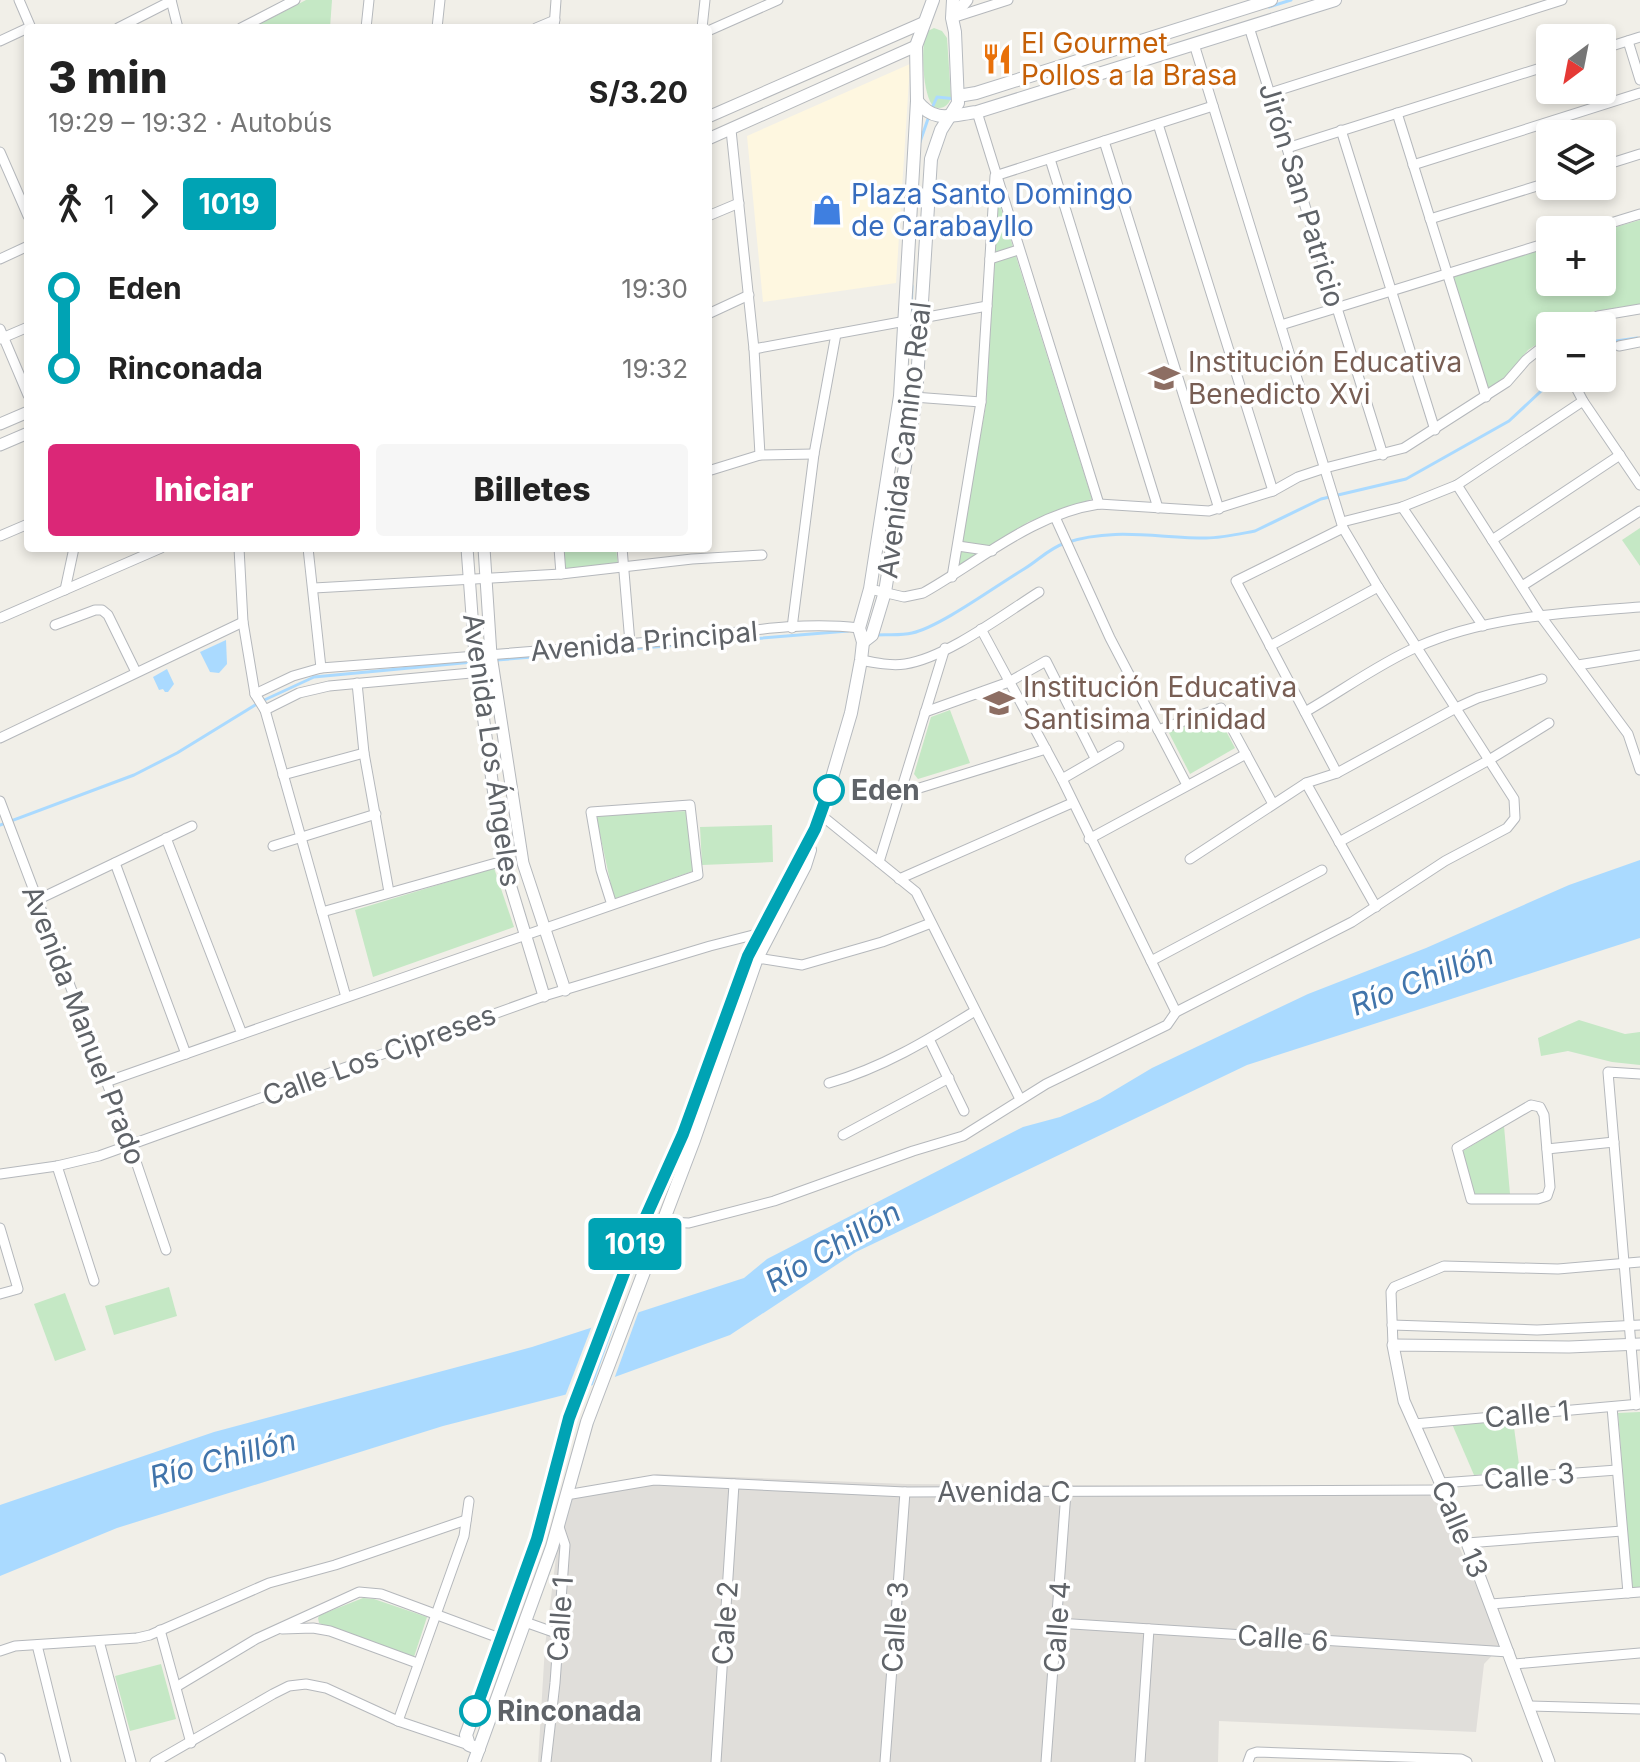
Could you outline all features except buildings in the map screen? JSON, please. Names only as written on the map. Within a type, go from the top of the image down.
[{"type":"main road","name":"Avenida Camino Real","points":[[474,1747],[466,1735],[537,1539],[569,1418],[643,1223],[683,1134],[757,934],[821,815],[857,689],[863,642],[859,628],[870,589],[900,396],[917,101],[916,46],[933,0]]},
{"type":"main road","name":"Avenida Camino Real","points":[[863,642],[872,635],[885,592],[916,397],[931,159],[941,130],[958,103],[953,0]]},
{"type":"main road","points":[[958,96],[976,93],[1271,0]]},
{"type":"main road","points":[[917,101],[933,116],[977,112],[1335,0]]},
{"type":"main road","points":[[925,22],[940,16],[952,18]]},
{"type":"main road","name":"Avenida Camino Real","points":[[474,1747],[525,1622],[558,1524],[587,1422],[662,1226],[757,958],[805,866],[815,829]]},
{"type":"main road","points":[[474,1747],[474,1762]]},
{"type":"street","points":[[19,0],[30,24]]},
{"type":"street","points":[[249,24],[295,0]]},
{"type":"street","points":[[366,24],[369,0]]},
{"type":"street","points":[[437,24],[440,0]]},
{"type":"street","points":[[554,24],[556,0]]},
{"type":"street","points":[[702,24],[705,0]]},
{"type":"street","points":[[712,29],[778,0]]},
{"type":"street","points":[[952,18],[967,0]]},
{"type":"street","points":[[952,18],[1008,0]]},
{"type":"street","points":[[1270,93],[1562,0]]},
{"type":"street","points":[[126,24],[171,1],[177,24]]},
{"type":"street","points":[[712,115],[925,22]]},
{"type":"street","name":"Jirón San Patricio","points":[[1249,27],[1383,455]]},
{"type":"street","points":[[0,41],[24,30]]},
{"type":"street","points":[[1616,45],[1640,37]]},
{"type":"street","points":[[1628,41],[1640,80]]},
{"type":"street","points":[[662,1226],[697,1221],[808,1191],[913,1151],[963,1136],[1046,1084],[1167,1025],[1176,1012],[1337,930],[1445,861],[1511,825],[1516,813],[1514,799],[1378,587],[1343,525],[1194,44]]},
{"type":"street","points":[[712,137],[916,46]]},
{"type":"street","points":[[1287,148],[1536,69]]},
{"type":"street","points":[[1413,165],[1640,93]]},
{"type":"street","points":[[995,176],[1213,106]]},
{"type":"street","points":[[977,112],[1099,504]]},
{"type":"street","points":[[1397,113],[1486,397]]},
{"type":"street","points":[[1158,124],[1273,491]]},
{"type":"street","points":[[731,130],[754,349],[760,455]]},
{"type":"street","points":[[1341,130],[1435,430]]},
{"type":"street","points":[[1104,141],[1219,509]]},
{"type":"street","points":[[0,152],[24,207]]},
{"type":"street","points":[[1616,162],[1640,154]]},
{"type":"street","points":[[1050,159],[1158,508]]},
{"type":"street","points":[[952,577],[981,402],[995,176]]},
{"type":"street","points":[[1430,219],[1536,186]]},
{"type":"street","points":[[712,214],[739,203]]},
{"type":"street","points":[[1616,221],[1640,214]]},
{"type":"street","points":[[1281,325],[1536,246]]},
{"type":"street","points":[[0,259],[24,248]]},
{"type":"street","points":[[990,259],[1018,250]]},
{"type":"street","points":[[712,312],[749,295]]},
{"type":"street","points":[[754,349],[987,306]]},
{"type":"street","points":[[1616,313],[1640,309]]},
{"type":"street","points":[[24,328],[1,335],[24,386]]},
{"type":"street","points":[[792,628],[814,454],[836,334]]},
{"type":"street","points":[[1619,346],[1640,342]]},
{"type":"street","points":[[870,589],[913,596],[952,577],[1032,525],[1084,506],[1099,504],[1209,511],[1273,491],[1298,477],[1325,468],[1404,448],[1507,382],[1536,352]]},
{"type":"street","points":[[1578,392],[1640,485]]},
{"type":"street","points":[[900,396],[981,402]]},
{"type":"street","points":[[1337,773],[1236,581],[1343,525],[1402,507],[1457,485],[1583,401]]},
{"type":"street","points":[[0,424],[24,414]]},
{"type":"street","points":[[0,445],[24,435]]},
{"type":"street","points":[[712,470],[760,455],[814,454]]},
{"type":"street","points":[[1492,540],[1620,455]]},
{"type":"street","points":[[1457,485],[1540,615],[1628,734],[1640,770]]},
{"type":"street","points":[[1402,507],[1483,626]]},
{"type":"street","points":[[1522,586],[1640,511]]},
{"type":"street","points":[[1055,517],[1110,638],[1187,785]]},
{"type":"street","points":[[0,536],[24,526]]},
{"type":"street","points":[[958,546],[992,551]]},
{"type":"street","points":[[65,590],[73,552]]},
{"type":"street","points":[[0,618],[152,552]]},
{"type":"street","points":[[239,552],[243,622],[255,694],[265,710],[346,997]]},
{"type":"street","points":[[309,552],[321,668]]},
{"type":"street","name":"Avenida Los Ángeles","points":[[467,552],[475,656],[503,861],[544,996]]},
{"type":"street","name":"Avenida Los Ángeles","points":[[484,552],[491,655],[523,863],[565,990]]},
{"type":"street","points":[[559,552],[561,574]]},
{"type":"street","points":[[622,552],[630,643]]},
{"type":"street","points":[[314,588],[561,574],[624,567],[691,553],[762,555]]},
{"type":"street","points":[[1270,646],[1378,587]]},
{"type":"street","points":[[861,660],[907,664],[981,629],[1039,592]]},
{"type":"street","points":[[1305,712],[1417,647],[1483,626],[1540,615],[1640,607]]},
{"type":"street","points":[[55,625],[102,610],[108,615],[136,672]]},
{"type":"street","points":[[0,738],[243,622]]},
{"type":"street","name":"Avenida Principal","points":[[255,694],[293,676],[321,668],[792,628],[859,628]]},
{"type":"street","points":[[981,629],[1062,779],[1176,1012]]},
{"type":"street","points":[[879,862],[945,648]]},
{"type":"street","points":[[1578,665],[1640,655]]},
{"type":"street","points":[[925,712],[1009,682],[1046,661],[1095,758]]},
{"type":"street","name":"Avenida Principal","points":[[265,710],[299,693],[329,686],[493,671]]},
{"type":"street","points":[[1190,859],[1306,783],[1337,773],[1478,698],[1542,679]]},
{"type":"street","points":[[357,683],[364,753],[389,892]]},
{"type":"street","points":[[1158,730],[1221,708],[1273,804]]},
{"type":"street","points":[[1339,842],[1489,760],[1549,723]]},
{"type":"street","points":[[1062,779],[1119,746]]},
{"type":"street","points":[[900,794],[1046,749]]},
{"type":"street","points":[[283,775],[364,753]]},
{"type":"street","points":[[1089,839],[1246,754]]},
{"type":"street","points":[[1306,783],[1376,907]]},
{"type":"street","name":"Avenida Manuel Prado","points":[[0,801],[3,817],[130,1144],[166,1250]]},
{"type":"street","points":[[899,879],[1072,803]]},
{"type":"street","points":[[106,1082],[698,875],[690,805],[591,812],[601,870],[612,905]]},
{"type":"street","points":[[273,846],[376,814]]},
{"type":"street","points":[[821,815],[916,892],[1020,1099]]},
{"type":"street","points":[[37,900],[192,826]]},
{"type":"street","points":[[166,838],[242,1034]]},
{"type":"street","points":[[322,912],[503,861]]},
{"type":"street","points":[[115,863],[186,1054]]},
{"type":"street","points":[[1151,961],[1322,870]]},
{"type":"street","points":[[757,958],[802,965],[882,942],[931,923]]},
{"type":"street","name":"Calle Los Cipreses","points":[[0,1174],[99,1156],[544,996],[757,934]]},
{"type":"street","points":[[829,1083],[862,1074],[975,1011]]},
{"type":"street","points":[[929,1039],[964,1111]]},
{"type":"street","points":[[1638,1405],[1635,1326],[1624,1264],[1608,1072],[1640,1074]]},
{"type":"street","points":[[843,1135],[949,1078]]},
{"type":"street","points":[[1531,1105],[1540,1107],[1544,1115],[1547,1149],[1550,1187],[1547,1196],[1538,1199],[1473,1200],[1469,1197],[1457,1150],[1459,1147],[1531,1105]]},
{"type":"street","points":[[1547,1149],[1614,1142]]},
{"type":"street","points":[[57,1166],[94,1281]]},
{"type":"street","points":[[0,1294],[18,1289],[1,1231]]},
{"type":"street","points":[[1624,1264],[1640,1262]]},
{"type":"street","name":"Calle 13","points":[[1549,1762],[1467,1543],[1404,1401],[1393,1345],[1391,1292],[1398,1284],[1444,1266],[1558,1269],[1624,1264]]},
{"type":"street","points":[[1392,1325],[1537,1330],[1635,1326]]},
{"type":"street","points":[[1393,1345],[1636,1345]]},
{"type":"street","name":"Calle 1","points":[[1414,1424],[1638,1405]]},
{"type":"street","points":[[1612,1407],[1628,1593]]},
{"type":"street","name":"Calle 3","points":[[1442,1487],[1617,1470]]},
{"type":"street","name":"Avenida C","points":[[566,1495],[654,1480],[905,1492],[1442,1487]]},
{"type":"street","name":"Cale 2","points":[[716,1762],[734,1484]]},
{"type":"street","name":"Calle 3","points":[[885,1762],[905,1492]]},
{"type":"street","name":"Calle 4","points":[[1046,1762],[1066,1492]]},
{"type":"street","points":[[398,1721],[464,1536],[469,1501]]},
{"type":"street","points":[[0,1651],[37,1645],[137,1638],[269,1583],[335,1565],[466,1520]]},
{"type":"street","name":"Calle 1","points":[[546,1762],[565,1545],[558,1524]]},
{"type":"street","points":[[1467,1543],[1622,1531]]},
{"type":"street","points":[[176,1687],[277,1629],[359,1592],[381,1594],[502,1639]]},
{"type":"street","points":[[1491,1604],[1640,1592]]},
{"type":"street","points":[[525,1622],[559,1634]]},
{"type":"street","name":"Calle 6","points":[[1057,1623],[1509,1652]]},
{"type":"street","points":[[277,1629],[330,1631],[417,1663]]},
{"type":"street","points":[[1140,1762],[1149,1629]]},
{"type":"street","points":[[160,1630],[191,1743]]},
{"type":"street","points":[[99,1641],[131,1762]]},
{"type":"street","points":[[37,1645],[66,1762]]},
{"type":"street","points":[[1514,1664],[1640,1653]]},
{"type":"street","points":[[155,1762],[289,1686],[306,1684],[326,1688],[398,1721],[474,1747]]},
{"type":"street","points":[[1530,1706],[1640,1709]]},
{"type":"street","points":[[1250,1758],[1466,1761]]},
{"type":"shaded area","name":"Plaza Santo Domingo de Carabayllo","points":[[910,64],[896,283],[763,302],[747,136]]},
{"type":"shaded area","points":[[657,1474],[906,1484],[1433,1487],[1502,1645],[1484,1664],[1476,1732],[1219,1721],[1218,1762],[538,1762],[545,1646],[556,1557],[572,1499]]},
{"type":"green space","points":[[306,0],[332,0],[330,24],[260,24]]},
{"type":"green space","points":[[934,28],[942,31],[947,38],[951,97],[942,108],[934,107],[930,101],[924,71],[926,32]]},
{"type":"green space","points":[[998,199],[1092,499],[1028,522],[956,570],[986,405]]},
{"type":"green space","points":[[1640,220],[1640,304],[1590,312],[1536,312],[1536,345],[1506,376],[1488,389],[1452,277],[1536,251],[1536,296],[1616,296],[1616,227]]},
{"type":"green space","points":[[1640,528],[1640,566],[1622,540]]},
{"type":"green space","points":[[563,552],[616,552],[618,566],[565,569]]},
{"type":"green space","points":[[950,710],[970,763],[918,779],[914,774],[931,717]]},
{"type":"green space","points":[[1217,714],[1235,748],[1190,774],[1168,731]]},
{"type":"green space","points":[[687,811],[693,871],[614,899],[596,816]]},
{"type":"green space","points":[[772,825],[773,862],[702,865],[700,827]]},
{"type":"green space","points":[[494,868],[514,927],[373,977],[355,910]]},
{"type":"green space","points":[[1579,1020],[1625,1034],[1640,1032],[1640,1065],[1568,1051],[1541,1056],[1538,1038]]},
{"type":"green space","points":[[1504,1126],[1510,1194],[1474,1194],[1463,1151]]},
{"type":"green space","points":[[169,1287],[177,1316],[114,1335],[105,1306]]},
{"type":"green space","points":[[65,1293],[86,1350],[55,1361],[34,1304]]},
{"type":"green space","points":[[1640,1412],[1640,1587],[1632,1588],[1618,1413]]},
{"type":"green space","points":[[1513,1420],[1520,1472],[1474,1475],[1452,1424]]},
{"type":"green space","points":[[363,1598],[427,1617],[414,1657],[319,1623],[320,1615]]},
{"type":"green space","points":[[161,1664],[176,1719],[130,1731],[115,1676]]},
{"type":"water","points":[[226,640],[227,664],[219,673],[210,672],[200,652]]},
{"type":"water","points":[[167,669],[174,684],[165,692],[159,690],[153,677]]},
{"type":"water","name":"Río Chillón","points":[[1640,860],[1640,938],[1247,1065],[856,1252],[730,1335],[568,1394],[443,1426],[117,1528],[0,1576],[0,1505],[214,1432],[532,1347],[744,1278],[767,1259],[1023,1127],[1060,1117],[1100,1099],[1152,1068],[1308,994],[1426,948],[1569,885]]},
{"type":"pier","points":[[640,1308],[613,1382],[591,1390],[618,1315]]},
{"type":"pier","points":[[612,1317],[585,1393],[564,1399],[593,1323]]},
{"type":"waterway","points":[[1269,7],[1291,0]]},
{"type":"waterway","points":[[932,108],[937,97],[956,99]]},
{"type":"waterway","points":[[920,142],[929,116]]},
{"type":"waterway","points":[[910,334],[912,286]]},
{"type":"waterway","points":[[1616,341],[1637,338]]},
{"type":"waterway","points":[[875,635],[907,634],[938,623],[1065,543],[1118,534],[1206,538],[1237,535],[1255,531],[1321,499],[1406,479],[1509,421],[1540,392]]},
{"type":"waterway","points":[[497,660],[848,631]]},
{"type":"waterway","points":[[0,825],[134,775],[177,753],[260,702],[314,677],[473,662]]},
{"type":"bus line","name":"1019","points":[[475,1711],[537,1539],[569,1418],[643,1223],[683,1134],[757,934],[815,829],[829,790]]},
{"type":"place","name":"El Gourmet Pollos a la Brasa","points":[[997,59]]},
{"type":"place","name":"Plaza Santo Domingo de Carabayllo","points":[[827,210]]},
{"type":"place","name":"Institución Educativa Benedicto Xvi","points":[[1164,378]]},
{"type":"place","name":"Institución Educativa Santisima Trinidad","points":[[999,703]]},
{"type":"place","name":"Eden","points":[[829,790]]},
{"type":"place","name":"Rinconada","points":[[475,1711]]}]
